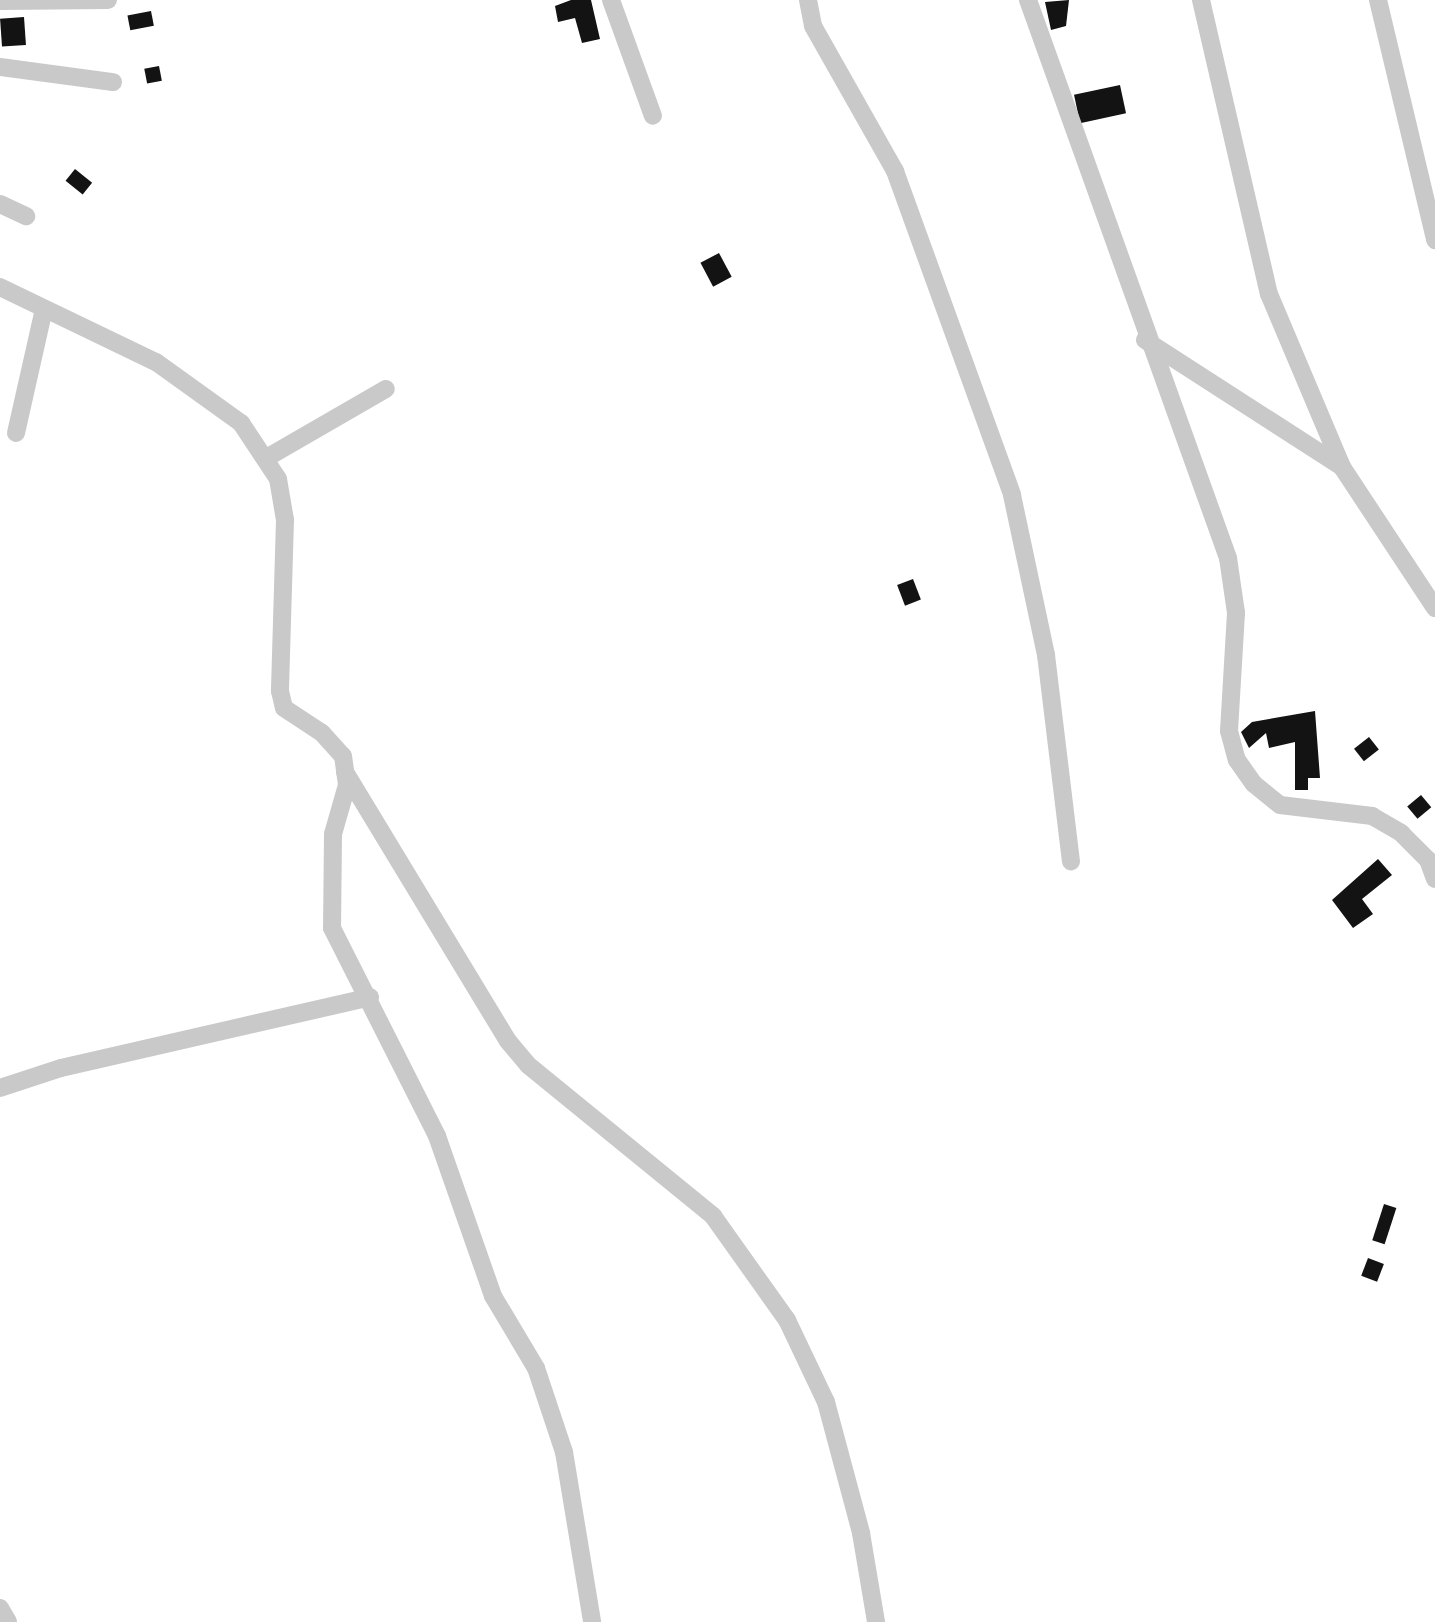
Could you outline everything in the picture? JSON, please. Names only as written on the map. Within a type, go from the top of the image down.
[{"type":"street","points":[[0,1],[108,0]]},
{"type":"street","points":[[611,0],[653,116]]},
{"type":"street","points":[[808,0],[813,26],[895,171],[1012,495],[1044,643],[1071,861]]},
{"type":"street","points":[[1028,0],[1145,340],[1228,558],[1236,613],[1229,731],[1237,760],[1254,784],[1280,805],[1372,817],[1401,833],[1428,860],[1435,879]]},
{"type":"street","points":[[1201,0],[1269,294],[1342,467],[1435,608]]},
{"type":"street","points":[[1378,0],[1435,240]]},
{"type":"street","points":[[0,67],[113,82]]},
{"type":"street","points":[[0,204],[26,216]]},
{"type":"street","points":[[0,287],[156,362],[241,423],[268,457],[285,520],[280,691],[284,708],[322,733],[343,756],[345,772],[333,834],[332,928],[370,997],[437,1136],[493,1296],[537,1368],[564,1452],[592,1622]]},
{"type":"street","points":[[16,433],[44,309]]},
{"type":"street","points":[[1145,340],[1342,467]]},
{"type":"street","points":[[268,457],[386,389]]},
{"type":"street","points":[[345,772],[508,1041],[528,1065],[713,1216],[787,1320],[826,1402],[861,1533],[876,1622]]},
{"type":"street","points":[[0,1088],[61,1068],[370,997]]},
{"type":"street","points":[[0,1608],[8,1622]]},
{"type":"building","points":[[571,0],[591,0],[600,39],[582,43],[575,18],[558,22],[555,6]]},
{"type":"building","points":[[1069,0],[1066,26],[1051,30],[1045,2]]},
{"type":"building","points":[[151,11],[154,26],[130,30],[127,16]]},
{"type":"building","points":[[24,17],[26,45],[2,47],[0,19]]},
{"type":"building","points":[[159,66],[162,81],[147,84],[144,69]]},
{"type":"building","points":[[1120,85],[1126,113],[1080,123],[1074,95]]},
{"type":"building","points":[[75,169],[92,183],[83,195],[66,181]]},
{"type":"building","points":[[719,253],[732,277],[713,287],[700,263]]},
{"type":"building","points":[[913,579],[921,600],[905,606],[897,585]]},
{"type":"building","points":[[1315,711],[1320,778],[1308,778],[1308,790],[1295,790],[1295,742],[1269,748],[1266,733],[1249,748],[1241,732],[1252,722]]},
{"type":"building","points":[[1369,737],[1379,750],[1364,761],[1354,749]]},
{"type":"building","points":[[1421,795],[1431,807],[1417,819],[1407,807]]},
{"type":"building","points":[[1378,859],[1392,875],[1362,899],[1373,914],[1353,928],[1332,900]]},
{"type":"building","points":[[1384,1204],[1396,1208],[1385,1244],[1372,1240]]},
{"type":"building","points":[[1368,1258],[1384,1264],[1377,1282],[1361,1276]]}]
